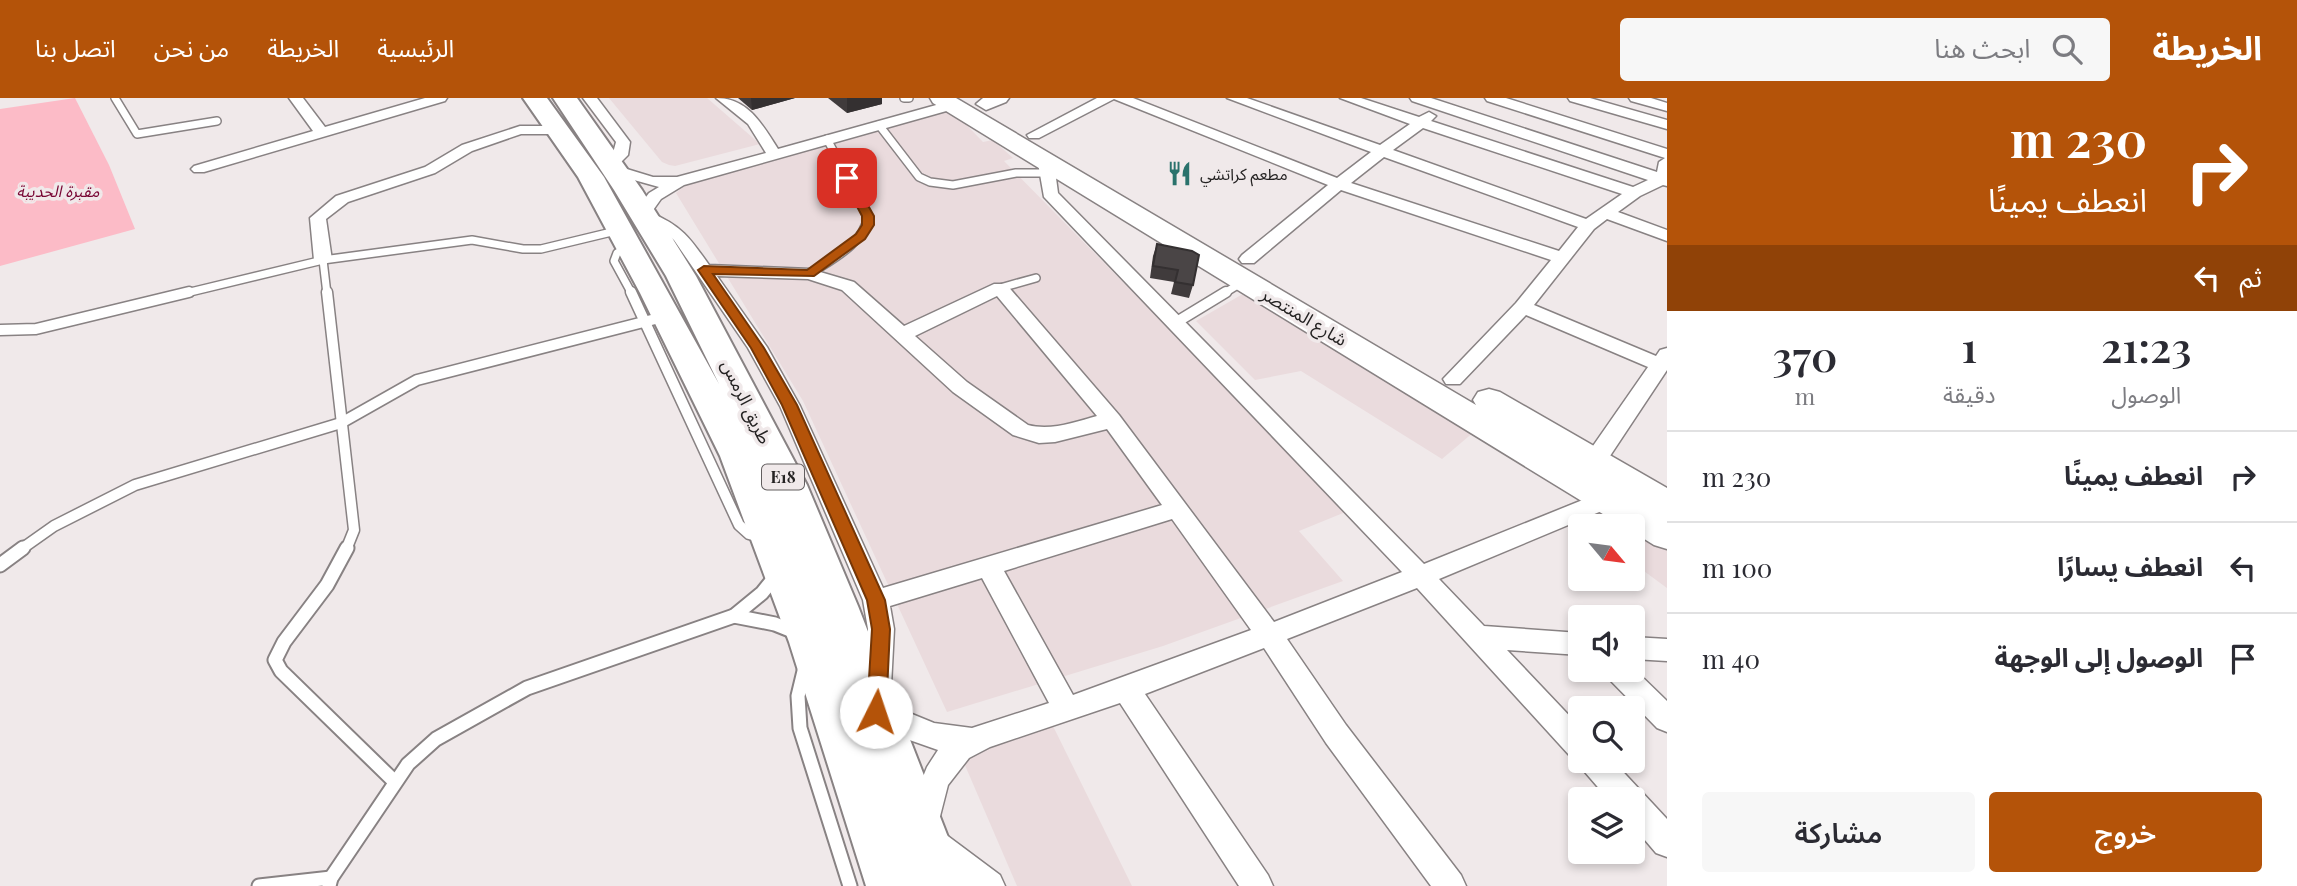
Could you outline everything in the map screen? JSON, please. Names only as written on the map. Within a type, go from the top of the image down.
[{"type":"highway","name":"طريق الرمس","points":[[545,113],[612,167],[634,226],[657,318],[738,456],[811,642],[893,886]]},
{"type":"highway","name":"طريق الرمس","points":[[545,113],[591,177],[634,226],[712,332],[788,485],[940,886]]},
{"type":"main road","name":"شارع المنتصر","points":[[971,101],[1034,135],[1667,536]]},
{"type":"main road","name":"شارع المنتصر","points":[[971,101],[1046,168],[1453,379],[1667,505]]},
{"type":"street","points":[[296,98],[322,133]]},
{"type":"street","points":[[199,169],[440,98]]},
{"type":"street","points":[[590,98],[623,142],[620,155],[612,167],[652,182],[678,183]]},
{"type":"street","points":[[723,98],[753,121],[774,154]]},
{"type":"street","points":[[1034,135],[1108,98]]},
{"type":"street","points":[[1120,98],[1339,184],[1561,257]]},
{"type":"street","points":[[1234,98],[1588,225]]},
{"type":"street","points":[[1346,98],[1633,193]]},
{"type":"street","points":[[1418,98],[1445,102],[1486,120],[1666,174]]},
{"type":"street","points":[[1575,98],[1667,125]]},
{"type":"street","points":[[1636,98],[1667,107]]},
{"type":"street","points":[[1486,120],[1503,99],[1667,154]]},
{"type":"street","points":[[971,101],[827,139],[678,183],[655,195],[634,226],[674,231],[751,338],[790,405],[876,600],[881,629],[876,712],[911,730],[951,741],[972,741]]},
{"type":"street","points":[[1246,270],[1339,184],[1445,102]]},
{"type":"street","points":[[323,260],[318,218],[332,205],[430,170],[467,148],[545,113]]},
{"type":"street","points":[[1046,168],[1051,194],[1422,577],[1568,734]]},
{"type":"street","points":[[1453,379],[1523,307],[1588,225],[1633,193],[1666,174]]},
{"type":"street","points":[[1605,213],[1667,236]]},
{"type":"street","points":[[704,270],[810,274],[848,286],[960,387],[1021,430],[1039,435],[1055,434],[1112,420]]},
{"type":"street","points":[[903,334],[1000,288],[1112,420],[1270,636],[1336,734],[1450,886]]},
{"type":"street","points":[[1523,307],[1663,359],[1594,462]]},
{"type":"street","points":[[989,886],[920,834],[932,788],[942,768],[956,751],[972,741],[1067,710],[1270,636],[1422,577],[1608,499]]},
{"type":"street","points":[[876,600],[1177,509]]},
{"type":"street","points":[[989,567],[1067,710]]},
{"type":"street","points":[[1478,637],[1568,643]]},
{"type":"street","points":[[1645,649],[1667,650]]},
{"type":"street","points":[[1629,682],[1667,719]]},
{"type":"street","points":[[1126,689],[1257,886]]},
{"type":"street","points":[[1605,773],[1617,787]]},
{"type":"street","points":[[1645,817],[1667,842]]},
{"type":"lane","points":[[115,98],[137,134],[217,121]]},
{"type":"lane","points":[[879,125],[919,177],[926,182],[947,186],[1046,168]]},
{"type":"lane","points":[[810,274],[861,237],[868,225],[868,216],[827,139]]},
{"type":"lane","points":[[0,330],[36,329],[323,260],[472,240],[539,250],[634,226]]},
{"type":"lane","points":[[323,260],[354,530],[346,554],[304,616],[281,642],[275,660],[281,671],[395,782]]},
{"type":"lane","points":[[1175,323],[1246,270]]},
{"type":"lane","points":[[1000,288],[1036,278]]},
{"type":"lane","points":[[0,565],[54,526],[135,485],[341,423],[417,380],[657,318]]},
{"type":"lane","points":[[259,886],[330,882],[408,764],[436,739],[527,688],[734,616],[762,593],[776,551]]},
{"type":"lane","points":[[734,616],[775,624],[811,642],[798,696],[800,728],[850,886]]},
{"type":"shaded area","points":[[609,98],[707,98],[760,144],[675,166],[669,165],[662,162]]},
{"type":"shaded area","points":[[949,107],[983,142],[993,140],[1013,158],[1004,161],[1348,511],[1299,531],[1343,581],[1163,646],[947,712],[803,401],[676,193],[693,179]]},
{"type":"shaded area","points":[[1248,291],[1475,431],[1442,459],[1301,371],[1255,380],[1196,321]]},
{"type":"shaded area","points":[[1600,501],[1621,514],[1575,514],[1567,507]]},
{"type":"shaded area","points":[[1645,529],[1667,542],[1667,588],[1645,572]]},
{"type":"shaded area","points":[[1052,724],[1132,886],[1017,886],[961,756]]},
{"type":"green space","name":"مقبرة الحديبة","points":[[75,98],[109,165],[135,229],[0,266],[0,109]]},
{"type":"building","points":[[1157,244],[1199,255],[1193,285],[1175,282],[1178,270],[1153,266]]},
{"type":"place","name":"مطعم كراتشي","points":[[1180,174]]},
{"type":"route","points":[[847,178],[868,216],[865,233],[810,274],[704,270],[745,328],[790,405],[876,600],[881,629],[876,712]]}]
